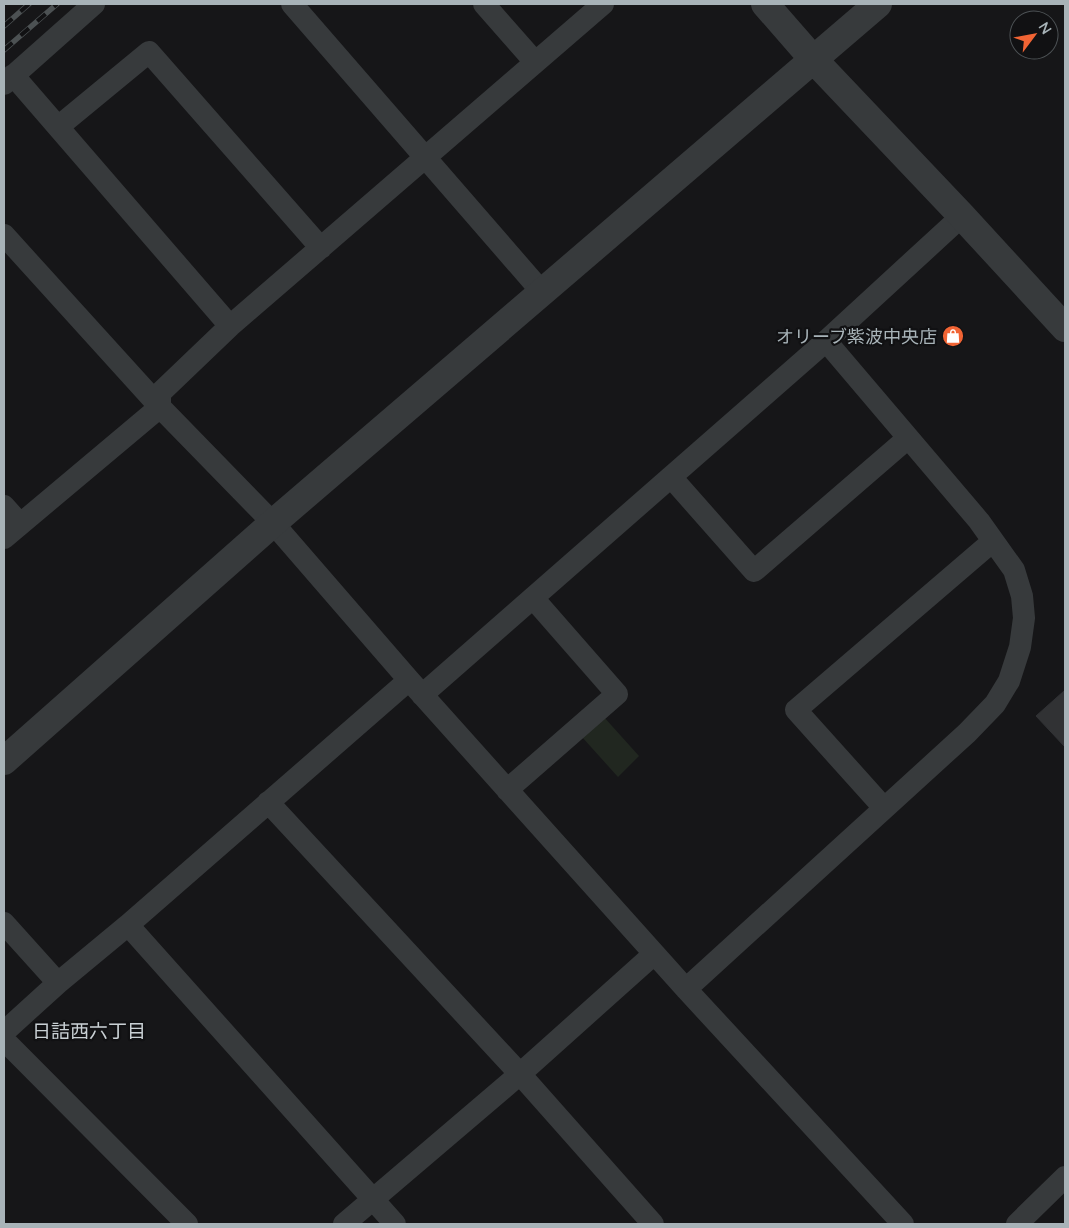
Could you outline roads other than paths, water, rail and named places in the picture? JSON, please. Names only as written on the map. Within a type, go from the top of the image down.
[{"type":"street","points":[[94,4],[9,79],[58,127],[230,326]]},
{"type":"street","points":[[484,4],[535,62]]},
{"type":"street","points":[[160,407],[160,393],[230,326],[602,4]]},
{"type":"street","points":[[765,4],[813,59],[1065,328]]},
{"type":"street","points":[[4,761],[273,524],[878,4]]},
{"type":"street","points":[[300,7],[426,158],[542,292]]},
{"type":"street","points":[[58,127],[149,52],[321,248]]},
{"type":"street","points":[[4,1032],[268,802],[533,598],[826,341],[962,216]]},
{"type":"street","points":[[4,235],[160,407],[273,524],[686,990],[897,1222]]},
{"type":"street","points":[[686,990],[967,733],[995,704],[1009,682],[1020,647],[1024,618],[1022,596],[1014,570],[979,521],[826,341]]},
{"type":"street","points":[[4,506],[12,531],[160,407]]},
{"type":"street","points":[[671,477],[754,571],[908,438]]},
{"type":"street","points":[[884,808],[796,710],[993,541]]},
{"type":"street","points":[[508,790],[617,694],[533,598]]},
{"type":"street","points":[[268,802],[520,1074],[653,1224]]},
{"type":"street","points":[[4,923],[58,983]]},
{"type":"street","points":[[128,925],[395,1224]]},
{"type":"street","points":[[344,1224],[520,1074],[654,954]]},
{"type":"street","points":[[4,1040],[187,1224]]},
{"type":"street","points":[[1017,1224],[1065,1177]]},
{"type":"railway","points":[[4,26],[29,4]]},
{"type":"railway","points":[[4,50],[57,4]]},
{"type":"place","name":"オリーブ紫波中央店","points":[[953,336]]},
{"type":"district","name":"日詰西六丁目","points":[[89,1030]]}]
